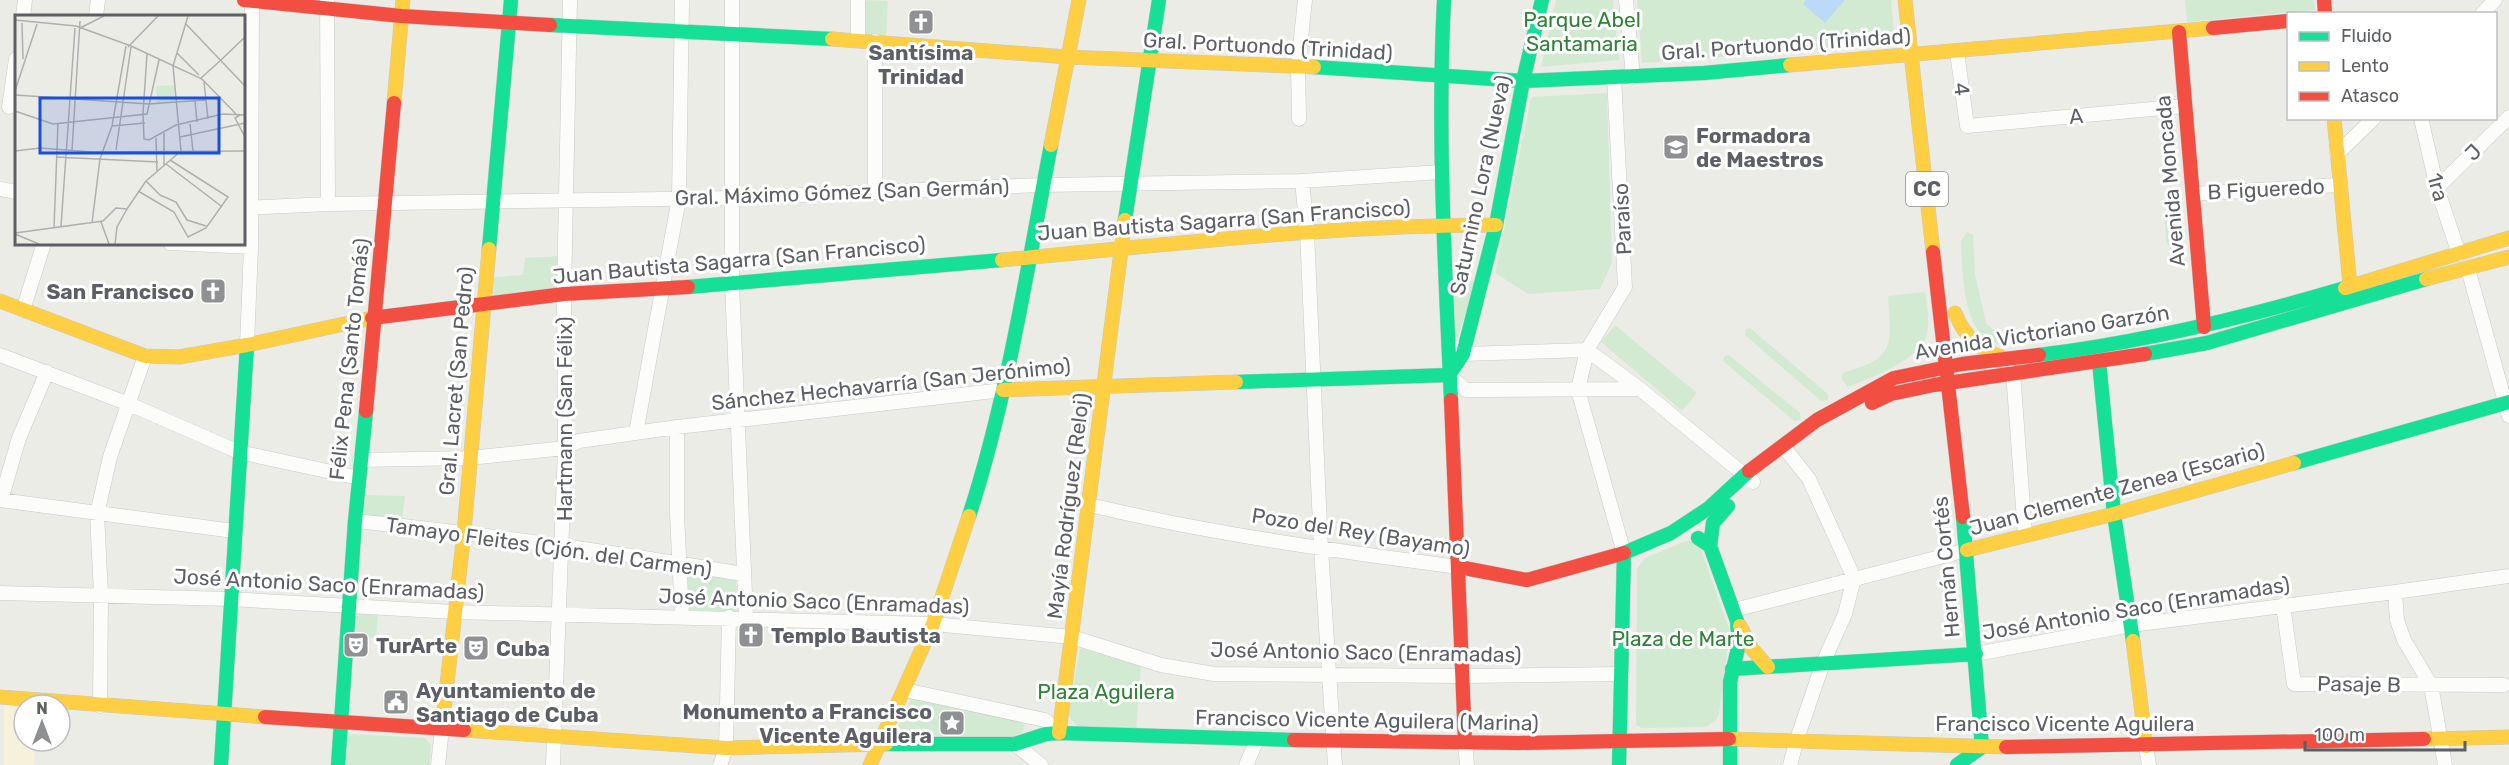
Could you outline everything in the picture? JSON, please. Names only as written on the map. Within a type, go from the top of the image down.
[{"type":"main road","name":"Félix Pena (Santo Tomás)","points":[[338,765],[358,478],[386,203],[403,0]]},
{"type":"main road","name":"Gral. Lacret (San Pedro)","points":[[442,729],[464,532],[511,0]]},
{"type":"main road","points":[[870,765],[933,624],[984,470],[1003,390],[1079,0]]},
{"type":"main road","name":"Mayía Rodríguez (Reloj)","points":[[1059,733],[1090,506],[1121,248],[1160,0]]},
{"type":"main road","points":[[1444,0],[1440,78],[1441,172],[1465,742]]},
{"type":"main road","name":"Saturnino Lora (Nueva)","points":[[1449,375],[1463,354],[1496,225],[1523,81],[1542,0]]},
{"type":"main road","name":"CC","points":[[1905,0],[1922,55],[1942,323],[1939,343],[1928,359],[1911,373]]},
{"type":"main road","name":"Gral. Portuondo (Trinidad)","points":[[248,1],[327,5],[401,16],[858,40],[1068,57],[1298,66],[1440,78],[1523,81],[1633,77],[1922,55],[2287,21]]},
{"type":"main road","name":"Avenida Moncada","points":[[2179,32],[2204,327]]},
{"type":"main road","points":[[2334,120],[2350,285]]},
{"type":"main road","name":"Juan Bautista Sagarra (San Francisco)","points":[[0,301],[145,356],[179,357],[247,345],[375,317],[564,294],[732,284],[1307,232],[1443,225],[1496,225]]},
{"type":"main road","name":"Avenida Victoriano Garzón","points":[[1786,450],[1817,420],[1843,404],[1894,378],[1947,367],[1960,354],[2004,358],[2096,348],[2204,327],[2278,308],[2509,238]]},
{"type":"main road","points":[[2486,264],[2500,254],[2509,251]]},
{"type":"main road","name":"Avenida Victoriano Garzón","points":[[1624,553],[1671,533],[1709,508],[1786,450],[1830,424],[1891,394],[2013,372],[2099,362],[2207,343],[2509,257]]},
{"type":"main road","points":[[1949,383],[1959,372],[1960,354],[1954,308],[1968,339],[1982,350],[2004,358]]},
{"type":"main road","name":"Hernán Cortés","points":[[1942,323],[1967,550],[1982,747]]},
{"type":"main road","points":[[221,765],[247,345]]},
{"type":"main road","points":[[2099,362],[2114,514],[2146,746]]},
{"type":"main road","name":"Sánchez Hechavarría (San Jerónimo)","points":[[1003,390],[1449,375]]},
{"type":"main road","name":"Juan Clemente Zenea (Escario)","points":[[1967,550],[2114,514],[2508,407]]},
{"type":"main road","name":"Avenida Victoriano Garzón","points":[[1710,546],[1708,533],[1712,522],[1749,478]]},
{"type":"main road","points":[[1671,533],[1692,533],[1710,546],[1736,615],[1752,649],[1768,667]]},
{"type":"main road","points":[[1619,765],[1624,553]]},
{"type":"main road","name":"Pozo del Rey (Bayamo)","points":[[1459,567],[1527,580],[1624,553]]},
{"type":"main road","points":[[1730,765],[1732,669],[1739,644],[1736,615]]},
{"type":"main road","name":"José Antonio Saco (Enramadas)","points":[[1732,669],[1976,654]]},
{"type":"main road","name":"Francisco Vicente Aguilera (Marina)","points":[[0,696],[100,706],[726,748],[878,744],[1014,744],[1046,734],[1059,733],[1257,740],[1620,741]]},
{"type":"main road","name":"Francisco Vicente Aguilera","points":[[1620,741],[1797,740],[1982,747],[2146,746],[2509,737]]},
{"type":"main road","points":[[1957,765],[1982,747]]},
{"type":"street","points":[[23,15],[25,0]]},
{"type":"street","points":[[96,15],[98,0]]},
{"type":"street","name":"Hartmann (San Félix)","points":[[553,765],[563,545],[565,201],[570,0]]},
{"type":"street","points":[[636,433],[678,198],[681,0]]},
{"type":"street","points":[[732,0],[732,284],[746,618]]},
{"type":"street","points":[[858,0],[858,40]]},
{"type":"street","points":[[1299,119],[1298,66],[1305,0]]},
{"type":"street","points":[[1626,0],[1633,77]]},
{"type":"street","points":[[2484,12],[2495,0]]},
{"type":"street","points":[[247,345],[251,247],[247,208],[248,1]]},
{"type":"street","points":[[327,5],[328,204]]},
{"type":"street","points":[[875,41],[875,191]]},
{"type":"street","name":"4","points":[[1957,52],[1966,126]]},
{"type":"street","points":[[9,107],[15,66]]},
{"type":"street","name":"Paraíso","points":[[1578,390],[1587,350],[1625,287],[1614,77]]},
{"type":"street","name":"A","points":[[1966,126],[2185,106]]},
{"type":"street","name":"J","points":[[2437,188],[2509,117]]},
{"type":"street","points":[[2337,154],[2372,120]]},
{"type":"street","name":"1ra","points":[[2421,120],[2437,188],[2459,254]]},
{"type":"street","name":"Gral. Máximo Gómez (San Germán)","points":[[247,208],[328,204],[731,198],[1042,185],[1302,181],[1441,172]]},
{"type":"street","points":[[1302,181],[1307,232],[1321,549],[1335,765]]},
{"type":"street","name":"B Figueredo","points":[[2193,194],[2339,185]]},
{"type":"street","points":[[0,189],[15,192]]},
{"type":"street","points":[[23,310],[44,244]]},
{"type":"street","points":[[190,244],[251,247]]},
{"type":"street","points":[[2468,269],[2508,407]]},
{"type":"street","points":[[1447,338],[1463,354],[1587,350],[1749,478]]},
{"type":"street","points":[[0,355],[129,404],[239,452],[358,478]]},
{"type":"street","points":[[100,706],[101,595],[97,514],[110,457],[145,356]]},
{"type":"street","points":[[46,372],[19,438],[0,500],[234,531]]},
{"type":"street","points":[[2013,372],[2025,534]]},
{"type":"street","points":[[1449,375],[1467,390],[1640,390]]},
{"type":"street","name":"Sánchez Hechavarría (San Jerónimo)","points":[[360,460],[470,458],[565,448],[579,441],[677,427],[1003,390]]},
{"type":"street","points":[[1578,390],[1624,553]]},
{"type":"street","points":[[677,427],[682,616]]},
{"type":"street","points":[[1786,450],[1809,479],[1854,578],[1845,614],[1823,663],[1791,765]]},
{"type":"street","name":"Pozo del Rey (Bayamo)","points":[[1090,506],[1321,549],[1459,567]]},
{"type":"street","name":"Tamayo Fleites (Cjón. del Carmen)","points":[[355,522],[464,532],[563,545],[743,574]]},
{"type":"street","name":"Juan Clemente Zenea (Escario)","points":[[1736,615],[1854,578],[1967,550]]},
{"type":"street","name":"José Antonio Saco (Enramadas)","points":[[1976,654],[2131,625],[2509,576]]},
{"type":"street","points":[[2395,592],[2397,620],[2404,640],[2431,685],[2445,765]]},
{"type":"street","name":"José Antonio Saco (Enramadas)","points":[[0,593],[230,599],[454,612],[729,617],[933,624],[1072,637],[1161,665],[1214,674],[1463,676],[1622,674]]},
{"type":"street","name":"Pasaje B","points":[[2283,605],[2294,684],[2504,685]]},
{"type":"street","points":[[720,765],[726,748],[729,617]]},
{"type":"street","points":[[905,690],[1045,720],[1059,733]]},
{"type":"street","name":"Gral. Lacret (San Pedro)","points":[[438,765],[442,729]]},
{"type":"street","points":[[1246,765],[1257,740]]},
{"type":"street","points":[[1465,742],[1467,765]]},
{"type":"street","points":[[1014,744],[1041,765]]},
{"type":"street","points":[[2146,746],[2149,765]]},
{"type":"green space","points":[[862,0],[888,1],[886,37],[861,36]]},
{"type":"green space","name":"Parque Abel Santamaria","points":[[1556,0],[1613,0],[1619,60],[1541,67]]},
{"type":"green space","points":[[1637,0],[1891,0],[1895,44],[1642,63]]},
{"type":"green space","points":[[2185,0],[2314,0],[2315,10],[2187,22]]},
{"type":"green space","points":[[1607,93],[1612,263],[1600,289],[1528,294],[1495,273],[1531,97]]},
{"type":"green space","points":[[2165,212],[2182,236],[2181,254],[2173,255],[2166,241]]},
{"type":"green space","points":[[1967,232],[1973,235],[1975,274],[1986,323],[2009,345],[1993,342],[1982,334],[1973,322],[1964,289],[1961,241]]},
{"type":"green space","points":[[560,256],[559,291],[493,296],[494,277],[523,275],[525,258]]},
{"type":"green space","points":[[1448,280],[1476,281],[1458,337],[1453,337]]},
{"type":"green space","points":[[1925,292],[1928,324],[1923,343],[1915,352],[1894,367],[1848,387],[1841,378],[1844,372],[1874,361],[1887,347],[1890,326],[1888,296]]},
{"type":"green space","points":[[1615,325],[1697,393],[1682,411],[1601,342]]},
{"type":"green space","points":[[1750,328],[1828,394],[1828,400],[1821,401],[1745,335],[1746,329]]},
{"type":"green space","points":[[1729,355],[1800,413],[1801,420],[1794,421],[1723,361],[1724,356]]},
{"type":"green space","points":[[365,495],[405,496],[402,521],[363,518]]},
{"type":"green space","name":"Plaza de Marte","points":[[1690,541],[1701,549],[1730,632],[1719,714],[1716,720],[1706,727],[1642,728],[1636,725],[1637,569],[1645,558]]},
{"type":"green space","points":[[687,571],[736,578],[738,609],[736,612],[689,611],[685,574]]},
{"type":"green space","points":[[357,614],[378,615],[376,638],[356,637]]},
{"type":"green space","name":"Plaza Aguilera","points":[[1080,648],[1141,665],[1136,731],[1079,728],[1068,716]]},
{"type":"green space","points":[[912,696],[1019,719],[1025,725],[1022,733],[1012,738],[892,739]]},
{"type":"green space","points":[[352,734],[425,738],[431,745],[430,765],[344,765],[345,741]]},
{"type":"sand","points":[[4,704],[12,704],[12,753],[34,753],[34,765],[4,765]]},
{"type":"water","points":[[1806,0],[1845,0],[1825,23],[1803,4]]},
{"type":"traffic: fast","points":[[489,249],[511,0]]},
{"type":"traffic: fast","points":[[1125,220],[1159,0]]},
{"type":"traffic: fast","points":[[1444,0],[1441,100],[1444,250],[1451,400]]},
{"type":"traffic: fast","points":[[1236,382],[1449,375],[1463,354],[1496,225],[1523,81],[1542,0]]},
{"type":"traffic: fast","points":[[550,25],[832,39]]},
{"type":"traffic: fast","points":[[1314,67],[1523,81],[1704,73],[1790,65]]},
{"type":"traffic: fast","points":[[969,516],[1006,379],[1051,145]]},
{"type":"traffic: fast","points":[[688,287],[1002,260]]},
{"type":"traffic: fast","points":[[2145,354],[2207,343],[2426,279]]},
{"type":"traffic: fast","points":[[2039,355],[2194,328],[2345,288]]},
{"type":"traffic: fast","points":[[221,765],[247,345]]},
{"type":"traffic: fast","points":[[2099,362],[2114,514],[2133,641]]},
{"type":"traffic: fast","points":[[2294,463],[2509,402]]},
{"type":"traffic: fast","points":[[338,765],[355,521],[366,411]]},
{"type":"traffic: fast","points":[[1619,765],[1624,553],[1671,533],[1709,508],[1749,471]]},
{"type":"traffic: fast","points":[[1710,546],[1713,523],[1728,506]]},
{"type":"traffic: fast","points":[[1957,765],[1982,747],[1963,517]]},
{"type":"traffic: fast","points":[[1698,538],[1710,546],[1737,621],[1739,644],[1730,682],[1730,765]]},
{"type":"traffic: fast","points":[[1732,669],[1976,654]]},
{"type":"traffic: fast","points":[[886,744],[1015,744],[1046,734],[1059,733],[1294,740]]},
{"type":"traffic: slow","points":[[394,103],[403,0]]},
{"type":"traffic: slow","points":[[1051,145],[1079,0]]},
{"type":"traffic: slow","points":[[1905,0],[1933,252]]},
{"type":"traffic: slow","points":[[1790,65],[2213,28]]},
{"type":"traffic: slow","points":[[832,39],[1068,57],[1314,67]]},
{"type":"traffic: slow","points":[[2334,120],[2350,285]]},
{"type":"traffic: slow","points":[[1059,733],[1125,220]]},
{"type":"traffic: slow","points":[[1002,260],[1310,232],[1496,225]]},
{"type":"traffic: slow","points":[[2345,288],[2509,238]]},
{"type":"traffic: slow","points":[[442,729],[464,532],[489,249]]},
{"type":"traffic: slow","points":[[2426,279],[2509,257]]},
{"type":"traffic: slow","points":[[0,301],[145,356],[179,357],[372,318]]},
{"type":"traffic: slow","points":[[1955,313],[1963,329],[1974,342],[1987,351],[2004,358]]},
{"type":"traffic: slow","points":[[1003,390],[1236,382]]},
{"type":"traffic: slow","points":[[1967,550],[2114,514],[2294,463]]},
{"type":"traffic: slow","points":[[870,765],[933,624],[969,516]]},
{"type":"traffic: slow","points":[[1740,626],[1752,649],[1768,667]]},
{"type":"traffic: slow","points":[[2133,641],[2146,746]]},
{"type":"traffic: slow","points":[[0,697],[265,717]]},
{"type":"traffic: slow","points":[[464,730],[726,748],[886,744]]},
{"type":"traffic: slow","points":[[2424,739],[2509,737]]},
{"type":"traffic: slow","points":[[1729,739],[2006,747]]},
{"type":"traffic: jam","points":[[244,0],[401,16],[550,25]]},
{"type":"traffic: jam","points":[[2324,0],[2325,12]]},
{"type":"traffic: jam","points":[[2213,28],[2287,21]]},
{"type":"traffic: jam","points":[[2179,32],[2204,327]]},
{"type":"traffic: jam","points":[[366,411],[394,103]]},
{"type":"traffic: jam","points":[[1933,252],[1963,517]]},
{"type":"traffic: jam","points":[[372,318],[564,294],[688,287]]},
{"type":"traffic: jam","points":[[1872,403],[1891,394],[1934,385],[2145,354]]},
{"type":"traffic: jam","points":[[1749,471],[1817,420],[1894,378],[1962,364],[2039,355]]},
{"type":"traffic: jam","points":[[1451,400],[1465,742]]},
{"type":"traffic: jam","points":[[1459,567],[1527,580],[1624,553]]},
{"type":"traffic: jam","points":[[265,717],[464,730]]},
{"type":"traffic: jam","points":[[1620,741],[1729,739]]},
{"type":"traffic: jam","points":[[2006,747],[2424,739]]},
{"type":"traffic: jam","points":[[1294,740],[1519,743],[1620,741]]},
{"type":"place","name":"Santísima Trinidad","points":[[921,22]]},
{"type":"place","name":"Formadora de Maestros","points":[[1676,147]]},
{"type":"place","name":"San Francisco","points":[[213,291]]},
{"type":"place","name":"Templo Bautista","points":[[751,635]]},
{"type":"place","name":"TurArte","points":[[356,645]]},
{"type":"place","name":"Cuba","points":[[476,648]]},
{"type":"place","name":"Ayuntamiento de Santiago de Cuba","points":[[396,702]]},
{"type":"place","name":"Monumento a Francisco Vicente Aguilera","points":[[952,723]]}]
